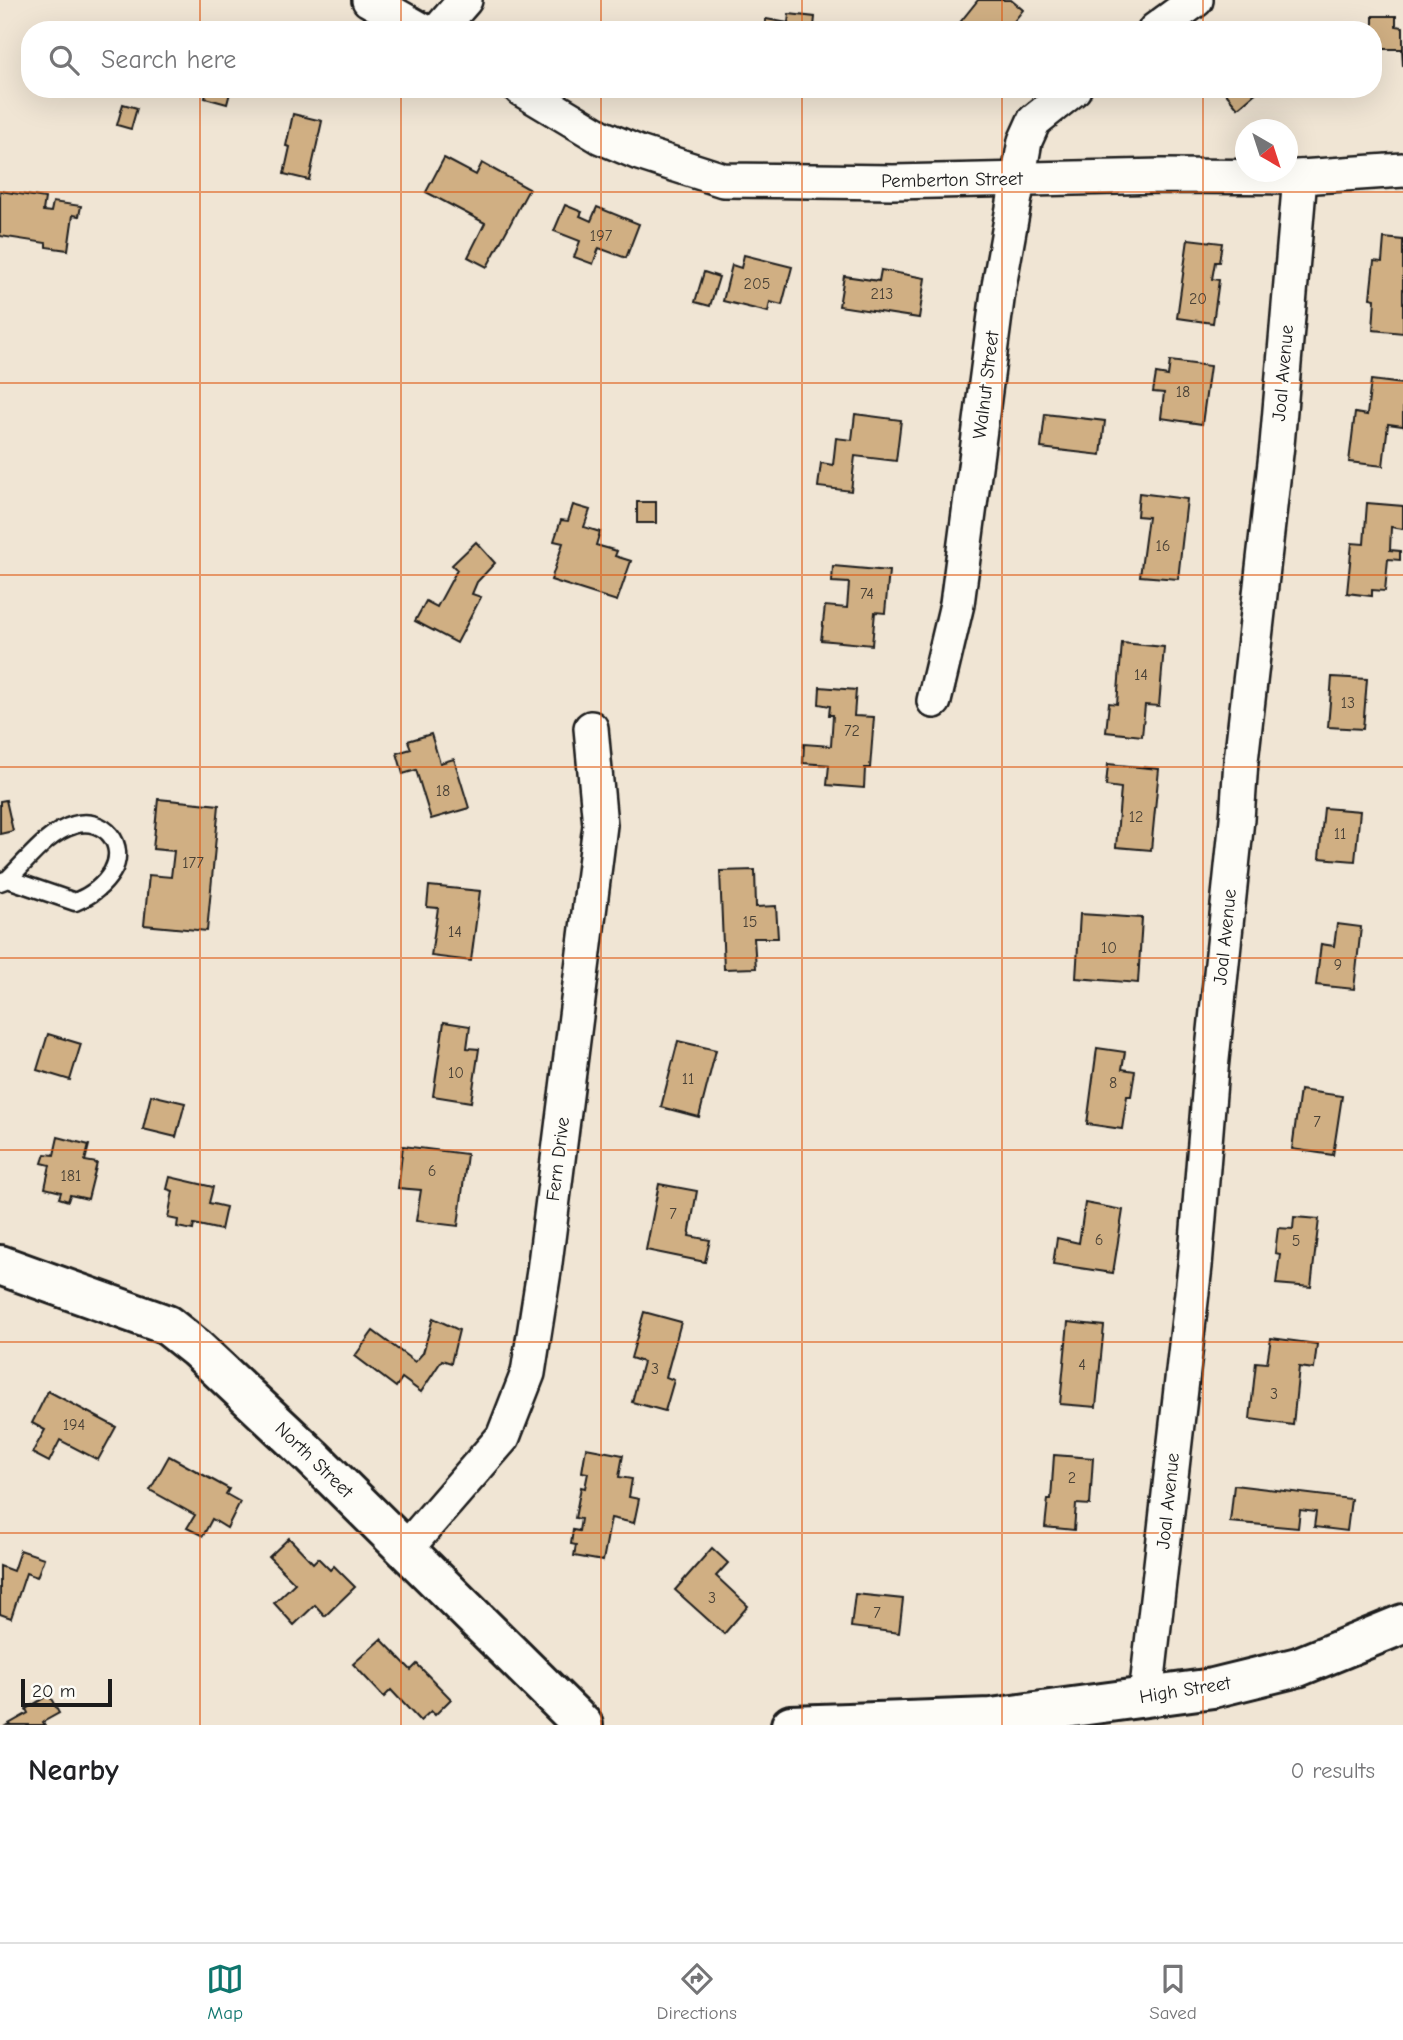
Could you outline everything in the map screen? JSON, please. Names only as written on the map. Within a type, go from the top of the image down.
[{"type":"street","points":[[369,0],[406,21]]},
{"type":"street","points":[[447,21],[465,0]]},
{"type":"street","points":[[1167,21],[1196,0]]},
{"type":"street","name":"Pemberton Street","points":[[537,98],[601,137],[639,153],[723,180],[893,182],[1300,177],[1403,170]]},
{"type":"street","name":"Walnut Street","points":[[933,701],[957,604],[998,292],[1025,141],[1034,121],[1063,98]]},
{"type":"street","name":"Joal Avenue","points":[[1146,1696],[1195,1266],[1211,1069],[1241,761],[1277,445],[1300,177]]},
{"type":"street","name":"Fern Drive","points":[[405,1550],[503,1437],[528,1373],[544,1271],[600,825],[591,728]]},
{"type":"street","name":"North Street","points":[[0,1265],[167,1325],[210,1360],[583,1725]]},
{"type":"street","name":"High Street","points":[[791,1725],[991,1718],[1213,1688],[1298,1667],[1403,1624]]},
{"type":"lane","points":[[75,824],[99,824],[111,834],[118,848],[113,872],[93,894],[75,902],[4,880],[51,837],[75,824]]},
{"type":"building","points":[[978,0],[1011,0],[1023,10],[1014,21],[961,21]]},
{"type":"building","points":[[789,14],[815,17],[815,21],[788,21]]},
{"type":"building","points":[[1373,16],[1396,16],[1396,26],[1403,27],[1403,66],[1402,49],[1382,49],[1382,21],[1373,21]]},
{"type":"building","points":[[205,98],[229,98],[227,104]]},
{"type":"building","points":[[1230,98],[1250,98],[1238,108]]},
{"type":"building","points":[[123,104],[137,108],[131,129],[117,125]]},
{"type":"building","points":[[293,114],[322,121],[309,180],[284,174],[290,147],[286,146]]},
{"type":"building","points":[[444,158],[476,175],[482,163],[529,189],[487,267],[468,257],[485,223],[426,192]]},
{"type":"building","points":[[0,191],[45,198],[43,211],[51,212],[53,202],[81,206],[79,216],[73,215],[68,250],[46,247],[46,243],[0,236]]},
{"type":"building","points":[[565,205],[582,212],[580,216],[591,221],[597,207],[639,224],[626,258],[599,248],[593,264],[574,257],[580,241],[554,231]]},
{"type":"building","points":[[1384,238],[1403,240],[1403,333],[1373,330],[1375,299],[1370,298],[1374,261],[1382,262]]},
{"type":"building","points":[[1188,239],[1222,243],[1219,262],[1215,262],[1212,279],[1219,280],[1213,323],[1177,318]]},
{"type":"building","points":[[744,255],[792,267],[782,305],[770,302],[768,312],[723,301],[732,265],[741,268]]},
{"type":"building","points":[[881,270],[925,278],[919,318],[839,306],[844,276],[879,281]]},
{"type":"building","points":[[704,272],[719,277],[710,306],[695,302]]},
{"type":"building","points":[[1170,361],[1210,366],[1202,424],[1161,418],[1164,393],[1153,392],[1156,374],[1168,376]]},
{"type":"building","points":[[1371,380],[1403,384],[1403,426],[1388,424],[1383,466],[1349,462],[1355,413],[1367,415]]},
{"type":"building","points":[[855,414],[901,420],[896,461],[855,456],[851,491],[818,487],[821,463],[833,465],[836,438],[852,440]]},
{"type":"building","points":[[1045,414],[1105,421],[1101,455],[1041,448]]},
{"type":"building","points":[[1139,493],[1187,499],[1178,579],[1140,576],[1148,517],[1137,516]]},
{"type":"building","points":[[637,502],[656,502],[656,523],[637,523]]},
{"type":"building","points":[[1367,503],[1403,506],[1403,529],[1391,527],[1390,550],[1400,551],[1400,560],[1388,559],[1385,591],[1372,590],[1372,596],[1347,593],[1352,543],[1364,544]]},
{"type":"building","points":[[573,505],[590,510],[584,527],[600,532],[596,545],[617,551],[615,556],[631,561],[617,601],[551,580],[563,543],[554,541],[561,520],[568,521]]},
{"type":"building","points":[[476,542],[495,563],[477,582],[472,594],[481,597],[457,643],[415,621],[426,601],[437,607],[457,570],[452,565]]},
{"type":"building","points":[[833,566],[889,571],[885,613],[875,612],[872,645],[821,640],[825,606],[847,608],[849,583],[832,582]]},
{"type":"building","points":[[1122,643],[1164,647],[1159,706],[1145,705],[1142,736],[1106,732],[1109,703],[1117,704]]},
{"type":"building","points":[[1332,677],[1367,679],[1363,729],[1328,727]]},
{"type":"building","points":[[820,687],[856,690],[854,716],[874,717],[870,768],[865,768],[864,788],[827,785],[829,765],[803,763],[804,744],[831,746],[833,715],[829,715],[830,706],[819,704]]},
{"type":"building","points":[[431,734],[440,763],[454,759],[469,808],[431,819],[416,770],[403,774],[397,753],[411,749],[408,741]]},
{"type":"building","points":[[1108,764],[1159,769],[1151,850],[1116,847],[1121,788],[1106,786]]},
{"type":"building","points":[[158,799],[219,805],[207,931],[144,925],[149,875],[171,877],[174,851],[153,849]]},
{"type":"building","points":[[6,800],[13,831],[0,834],[0,801]]},
{"type":"building","points":[[1324,808],[1360,811],[1355,861],[1319,858]]},
{"type":"building","points":[[755,870],[756,907],[776,906],[778,938],[754,938],[756,968],[724,969],[720,871]]},
{"type":"building","points":[[429,886],[480,891],[471,961],[431,956],[438,908],[427,907]]},
{"type":"building","points":[[1080,914],[1142,918],[1138,983],[1076,978]]},
{"type":"building","points":[[1337,924],[1361,927],[1354,989],[1316,985],[1321,944],[1334,946]]},
{"type":"building","points":[[444,1022],[470,1026],[467,1048],[479,1049],[471,1102],[433,1096]]},
{"type":"building","points":[[48,1034],[81,1044],[70,1080],[37,1070]]},
{"type":"building","points":[[678,1041],[716,1050],[699,1117],[661,1107]]},
{"type":"building","points":[[1097,1048],[1125,1052],[1122,1069],[1135,1071],[1131,1096],[1127,1096],[1122,1129],[1087,1124]]},
{"type":"building","points":[[1300,1090],[1342,1096],[1333,1155],[1292,1149]]},
{"type":"building","points":[[151,1095],[185,1103],[176,1137],[143,1129]]},
{"type":"building","points":[[58,1137],[89,1145],[85,1161],[97,1163],[88,1199],[70,1195],[68,1201],[59,1198],[61,1192],[45,1188],[50,1165],[42,1163],[45,1154],[54,1155]]},
{"type":"building","points":[[403,1146],[467,1154],[458,1226],[416,1221],[421,1190],[398,1188]]},
{"type":"building","points":[[170,1177],[213,1187],[209,1203],[226,1207],[221,1230],[194,1224],[193,1230],[177,1227],[178,1220],[168,1218],[173,1191],[167,1189]]},
{"type":"building","points":[[659,1184],[697,1191],[689,1236],[710,1240],[705,1262],[646,1250]]},
{"type":"building","points":[[1085,1203],[1123,1210],[1113,1273],[1053,1264],[1057,1238],[1079,1243]]},
{"type":"building","points":[[1294,1217],[1319,1219],[1311,1287],[1276,1284],[1280,1254],[1275,1253],[1278,1228],[1293,1229]]},
{"type":"building","points":[[644,1312],[681,1322],[666,1377],[674,1380],[665,1411],[632,1402],[643,1362],[631,1358]]},
{"type":"building","points":[[433,1318],[459,1330],[451,1363],[442,1360],[421,1392],[402,1378],[396,1387],[355,1356],[373,1331],[415,1362],[423,1353]]},
{"type":"building","points":[[1068,1322],[1104,1326],[1096,1407],[1060,1404]]},
{"type":"building","points":[[1271,1338],[1317,1344],[1314,1369],[1299,1367],[1293,1425],[1250,1419],[1256,1362],[1267,1363]]},
{"type":"building","points":[[48,1391],[116,1427],[98,1460],[60,1440],[49,1462],[32,1453],[45,1430],[32,1423]]},
{"type":"building","points":[[586,1448],[623,1455],[619,1477],[632,1479],[629,1497],[639,1499],[634,1523],[611,1518],[603,1561],[574,1556],[576,1545],[571,1544],[573,1530],[579,1531],[581,1519],[575,1518],[581,1487],[585,1488],[588,1473],[582,1472]]},
{"type":"building","points":[[1054,1455],[1093,1458],[1090,1505],[1076,1504],[1074,1530],[1045,1527],[1048,1499],[1051,1499]]},
{"type":"building","points":[[169,1456],[229,1489],[226,1494],[240,1502],[227,1528],[212,1519],[203,1536],[187,1528],[195,1515],[150,1490]]},
{"type":"building","points":[[1234,1485],[1351,1499],[1347,1531],[1314,1527],[1316,1512],[1300,1510],[1298,1528],[1230,1522]]},
{"type":"building","points":[[289,1538],[313,1563],[318,1558],[330,1570],[334,1566],[355,1587],[325,1616],[315,1605],[294,1625],[274,1603],[295,1583],[269,1557]]},
{"type":"building","points":[[712,1548],[728,1563],[716,1576],[748,1606],[724,1634],[675,1590]]},
{"type":"building","points":[[20,1550],[44,1558],[37,1577],[26,1573],[11,1618],[0,1614],[0,1566],[13,1571]]},
{"type":"building","points":[[855,1594],[903,1599],[899,1633],[851,1627]]},
{"type":"building","points":[[381,1639],[411,1670],[417,1664],[451,1699],[435,1715],[431,1711],[420,1721],[391,1690],[384,1697],[353,1664]]},
{"type":"building","points":[[49,1695],[59,1713],[43,1722],[45,1725],[7,1725],[28,1713],[26,1709]]}]
